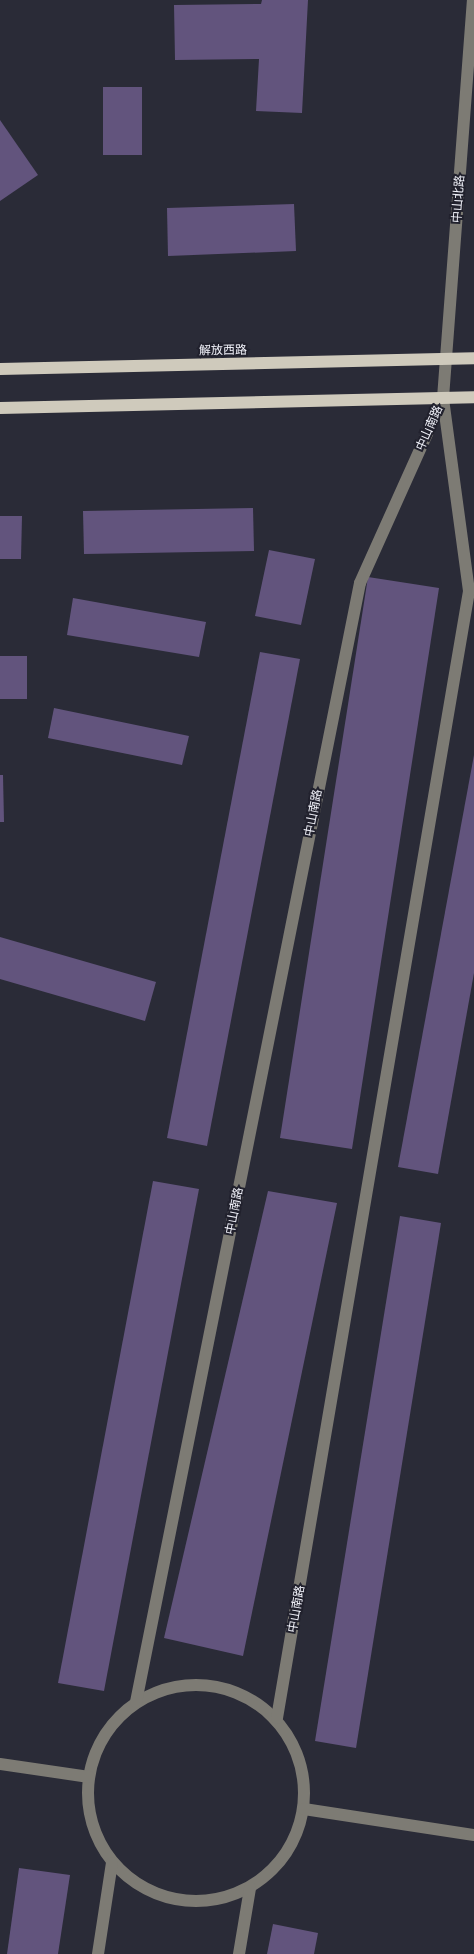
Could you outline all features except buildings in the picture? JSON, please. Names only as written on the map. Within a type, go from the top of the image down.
[{"type":"main road","name":"解放西路","points":[[0,369],[474,358]]},
{"type":"main road","points":[[0,408],[474,397]]},
{"type":"street","name":"中山北路","points":[[443,398],[473,0]]},
{"type":"street","name":"中山南路","points":[[136,1702],[360,583],[443,398]]},
{"type":"street","name":"中山南路","points":[[277,1718],[469,591],[443,398]]},
{"type":"street","points":[[223,1686],[247,1696],[277,1718],[295,1744],[305,1781],[304,1809],[295,1841],[279,1864],[250,1888],[205,1902],[186,1902],[149,1892],[112,1863],[93,1830],[88,1810],[89,1777],[96,1748],[118,1717],[136,1702],[170,1687],[223,1686]]},
{"type":"street","points":[[0,1764],[89,1777]]},
{"type":"street","points":[[304,1809],[474,1835]]},
{"type":"street","points":[[98,1954],[112,1863]]},
{"type":"street","points":[[239,1954],[250,1888]]}]
